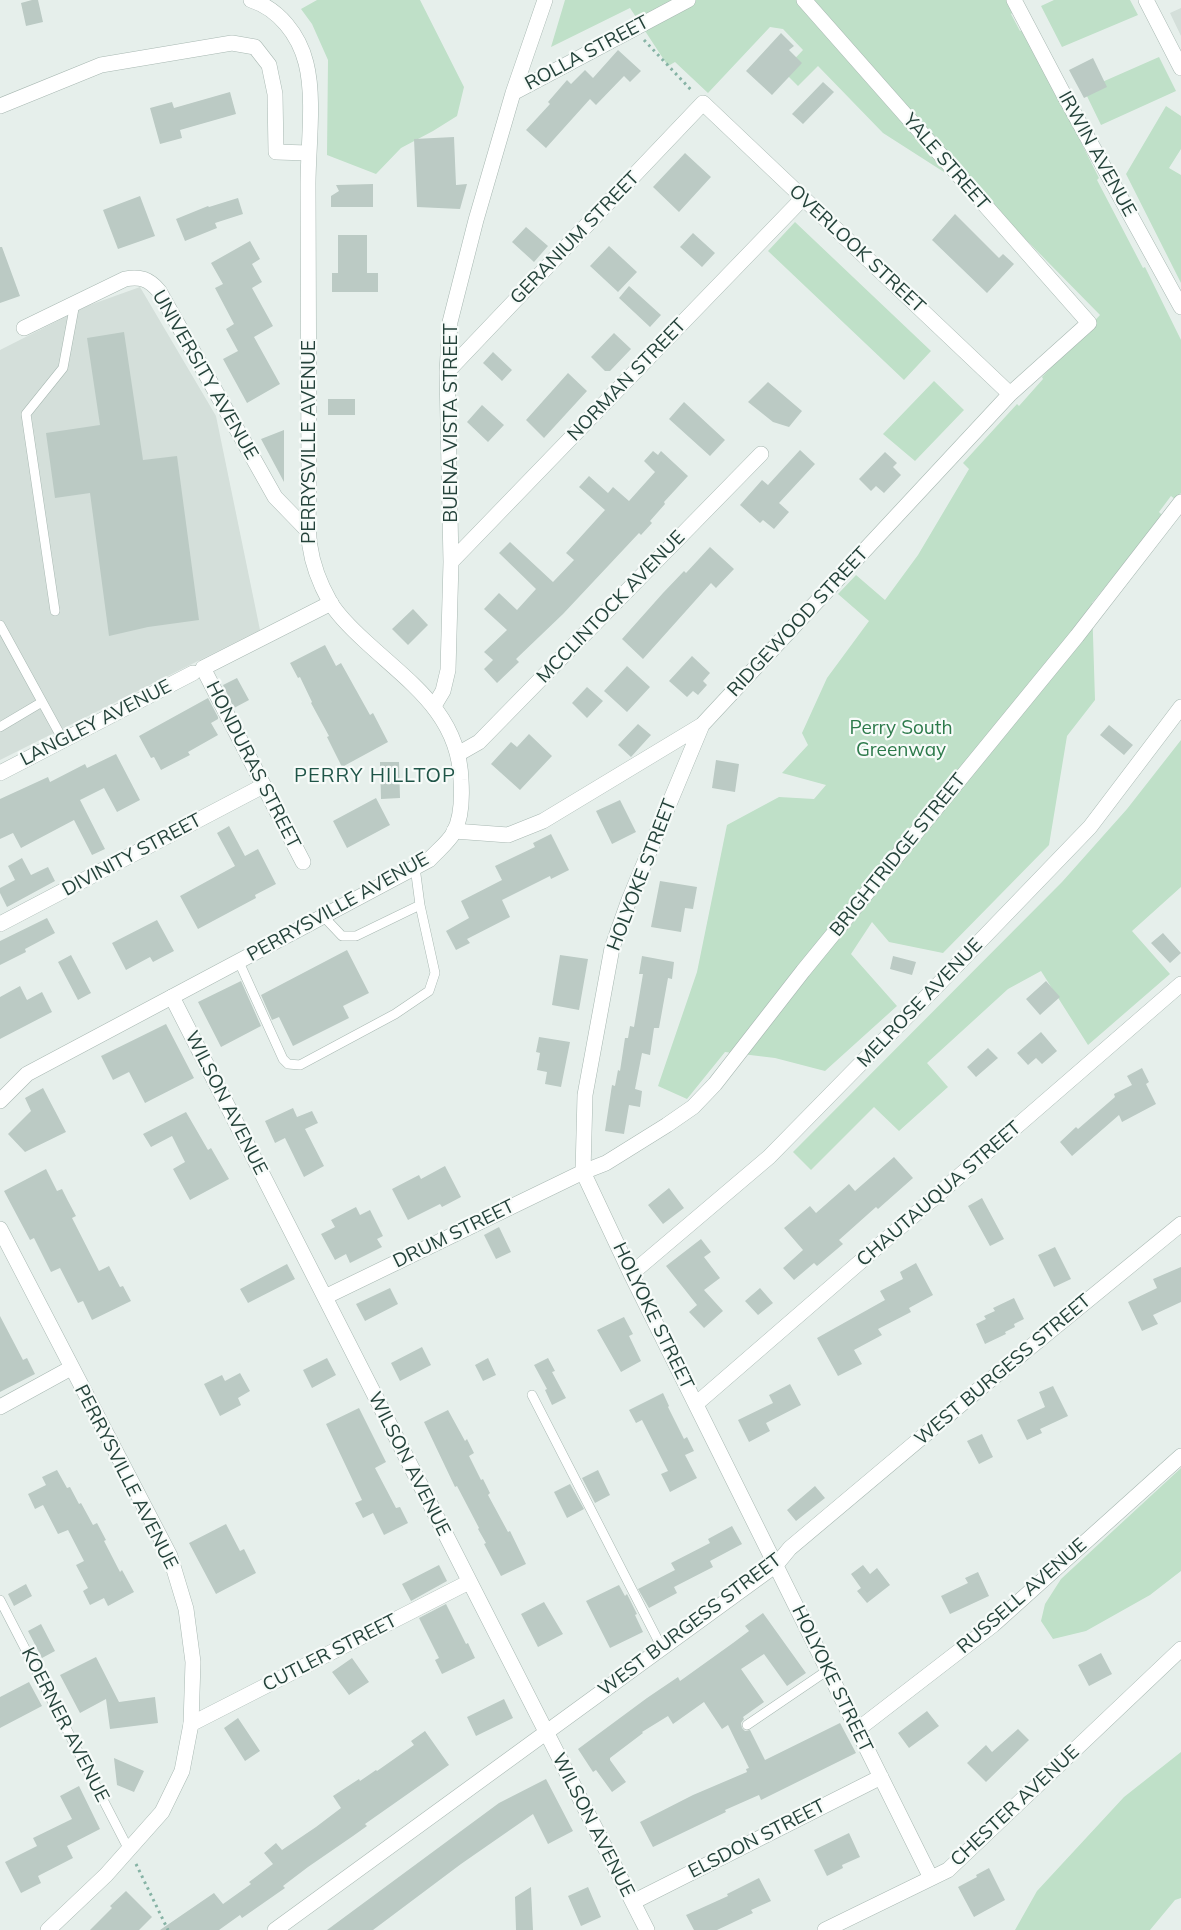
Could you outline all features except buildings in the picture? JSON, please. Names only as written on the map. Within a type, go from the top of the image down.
[{"type":"street","name":"PERRYSVILLE AVENUE","points":[[0,1101],[26,1074],[429,860],[454,832],[462,801],[461,766],[448,726],[434,706],[349,626],[331,604],[311,560],[307,530],[309,485],[308,153],[310,88],[306,62],[295,35],[281,18],[259,2],[251,0]]},
{"type":"street","name":"BUENA VISTA STREET","points":[[434,706],[443,691],[448,670],[450,562],[447,372],[450,322],[476,220],[513,93],[545,0]]},
{"type":"street","name":"ROLLA STREET","points":[[513,93],[688,0]]},
{"type":"street","name":"YALE STREET","points":[[804,0],[1089,323]]},
{"type":"street","name":"IRWIN AVENUE","points":[[1014,0],[1181,307]]},
{"type":"street","points":[[1146,0],[1181,68]]},
{"type":"street","points":[[0,106],[101,65],[232,43],[240,44],[255,47],[269,65],[274,94],[276,152],[308,153]]},
{"type":"street","name":"OVERLOOK STREET","points":[[703,103],[1010,394]]},
{"type":"street","name":"GERANIUM STREET","points":[[447,372],[703,103]]},
{"type":"street","name":"NORMAN STREET","points":[[450,562],[804,198]]},
{"type":"street","name":"UNIVERSITY AVENUE","points":[[24,328],[125,279],[136,277],[152,283],[159,291],[274,497],[307,530]]},
{"type":"street","name":"RIDGEWOOD STREET","points":[[454,832],[508,835],[543,821],[702,725],[1010,394],[1089,323]]},
{"type":"street","name":"MCCLINTOCK AVENUE","points":[[458,754],[479,742],[761,454]]},
{"type":"street","name":"BRIGHTRIDGE STREET","points":[[583,1172],[606,1163],[667,1125],[693,1107],[715,1084],[803,971],[1077,636],[1181,502]]},
{"type":"street","name":"LANGLEY AVENUE","points":[[0,773],[331,604]]},
{"type":"street","name":"HONDURAS STREET","points":[[198,671],[264,786],[303,862]]},
{"type":"street","name":"MELROSE AVENUE","points":[[631,1274],[769,1157],[931,992],[1090,827],[1181,707]]},
{"type":"street","name":"HOLYOKE STREET","points":[[702,725],[629,900],[612,948],[586,1095],[583,1172],[631,1274],[931,1878]]},
{"type":"street","name":"DIVINITY STREET","points":[[0,924],[264,786]]},
{"type":"street","name":"CHAUTAUQUA STREET","points":[[696,1404],[1181,984]]},
{"type":"street","name":"WILSON AVENUE","points":[[172,997],[647,1930]]},
{"type":"street","name":"DRUM STREET","points":[[325,1297],[583,1172]]},
{"type":"street","name":"WEST BURGESS STREET","points":[[275,1930],[776,1565],[790,1548],[984,1385],[1181,1224]]},
{"type":"street","name":"PERRYSVILLE AVENUE","points":[[0,1229],[170,1556],[186,1609],[193,1662],[191,1724],[182,1771],[162,1812],[106,1875],[48,1930]]},
{"type":"street","points":[[0,1407],[72,1368]]},
{"type":"street","name":"RUSSELL AVENUE","points":[[857,1730],[993,1625],[1181,1456]]},
{"type":"street","name":"CUTLER STREET","points":[[191,1724],[469,1582]]},
{"type":"street","name":"CHESTER AVENUE","points":[[826,1930],[948,1870],[1181,1648]]},
{"type":"street","name":"ELSDON STREET","points":[[633,1902],[880,1777]]},
{"type":"lane","points":[[55,611],[26,414],[63,368],[75,303]]},
{"type":"lane","points":[[0,625],[63,740]]},
{"type":"lane","points":[[0,727],[42,702]]},
{"type":"lane","points":[[239,962],[282,1059],[288,1064],[300,1064],[395,1014],[429,991],[435,973],[420,905],[415,867]]},
{"type":"lane","points":[[324,917],[342,936],[356,936],[420,905]]},
{"type":"lane","points":[[532,1395],[662,1648]]},
{"type":"lane","name":"KOERNER AVENUE","points":[[0,1600],[129,1850]]},
{"type":"lane","points":[[747,1725],[828,1670]]},
{"type":"path","points":[[634,29],[703,103]]},
{"type":"path","points":[[129,1850],[168,1930]]},
{"type":"shaded area","points":[[1181,8],[1181,36],[1170,13]]},
{"type":"shaded area","points":[[140,287],[216,416],[260,630],[0,760],[0,350],[87,306]]},
{"type":"green space","points":[[317,0],[420,0],[464,87],[457,116],[401,148],[376,174],[327,155],[328,60],[312,24],[301,9]]},
{"type":"green space","name":"Perry South Greenway","points":[[565,0],[1009,0],[1015,11],[1011,14],[1020,31],[1024,29],[1099,178],[1097,180],[1143,268],[1145,267],[1181,340],[1181,493],[1176,500],[1171,496],[1159,512],[1163,516],[1092,603],[1095,700],[1067,736],[1049,845],[943,953],[889,942],[872,922],[851,954],[897,1006],[825,1071],[775,1058],[725,1052],[687,1099],[658,1086],[697,972],[727,825],[779,797],[814,799],[826,785],[782,773],[808,745],[802,733],[827,678],[869,621],[838,594],[856,575],[885,600],[918,555],[969,469],[963,463],[1017,404],[1019,406],[1043,379],[1042,377],[1100,315],[986,199],[883,133],[818,66],[798,86],[783,71],[803,50],[783,29],[770,27],[708,93],[675,62],[668,66],[630,8],[551,47]]},
{"type":"green space","points":[[1054,0],[1130,0],[1138,15],[1062,47],[1041,6]]},
{"type":"green space","points":[[1159,57],[1176,91],[1101,125],[1084,90]]},
{"type":"green space","points":[[1166,106],[1181,116],[1181,149],[1169,168],[1181,175],[1181,283],[1126,174]]},
{"type":"green space","points":[[795,222],[931,351],[904,380],[768,251]]},
{"type":"green space","points":[[934,381],[964,410],[915,461],[883,434]]},
{"type":"green space","points":[[1181,740],[1181,887],[1132,931],[1170,974],[1088,1045],[1041,971],[1008,989],[927,1063],[948,1087],[899,1131],[874,1107],[811,1170],[793,1152],[1062,882],[1127,809]]},
{"type":"green space","points":[[1181,1468],[1181,1571],[1150,1595],[1086,1631],[1053,1639],[1041,1621],[1045,1604],[1061,1579]]},
{"type":"green space","points":[[1181,1752],[1181,1898],[1175,1900],[1150,1930],[1015,1930],[1037,1891],[1124,1797]]},
{"type":"district","name":"PERRY HILLTOP","points":[[375,776]]}]
